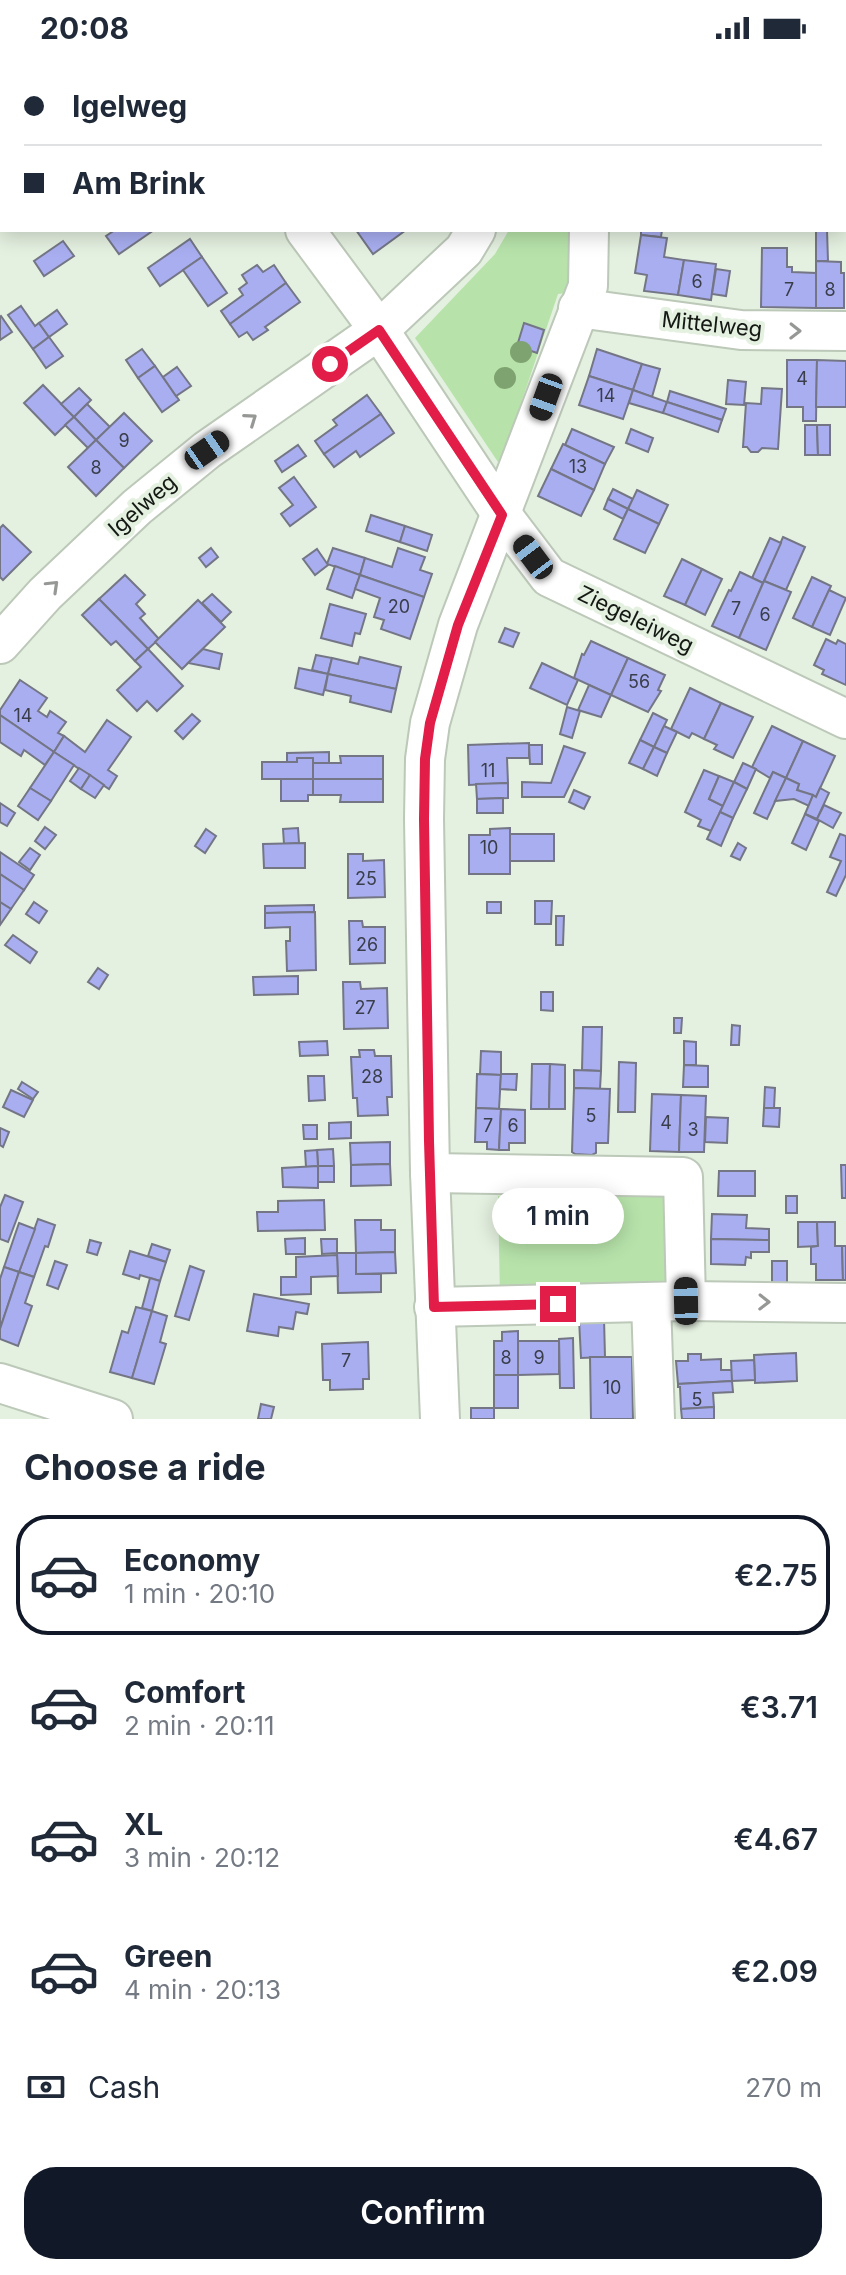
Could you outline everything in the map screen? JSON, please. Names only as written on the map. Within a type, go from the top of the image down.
[{"type":"street","name":"Ziegeleiweg","points":[[306,232],[379,330],[502,515],[549,577],[846,719]]},
{"type":"street","name":"Igelweg","points":[[0,644],[45,594],[137,507],[207,450],[379,330],[464,250],[475,232]]},
{"type":"street","points":[[440,1419],[430,1173],[425,759],[430,723],[458,625],[588,286],[589,232]]},
{"type":"street","name":"Mittelweg","points":[[578,308],[741,330],[846,331]]},
{"type":"street","points":[[430,1173],[683,1177],[655,1419]]},
{"type":"street","points":[[434,1307],[669,1301],[846,1303]]},
{"type":"street","points":[[0,1383],[113,1419]]},
{"type":"green space","points":[[508,232],[578,232],[576,292],[558,294],[500,465],[415,338],[495,254]]},
{"type":"green space","points":[[672,1193],[674,1295],[500,1298],[498,1196]]},
{"type":"building","points":[[112,232],[151,232],[119,254],[106,236]]},
{"type":"building","points":[[357,232],[403,232],[373,254]]},
{"type":"building","points":[[641,232],[662,232],[661,237],[641,235]]},
{"type":"building","points":[[816,232],[827,232],[828,261],[816,261]]},
{"type":"building","points":[[641,235],[667,238],[664,257],[684,260],[678,295],[644,291],[647,275],[635,273]]},
{"type":"building","points":[[190,239],[202,257],[160,286],[148,268]]},
{"type":"building","points":[[63,241],[74,256],[44,276],[34,261]]},
{"type":"building","points":[[762,248],[787,248],[787,267],[792,267],[792,272],[816,273],[816,308],[761,307]]},
{"type":"building","points":[[202,257],[227,293],[208,306],[183,270]]},
{"type":"building","points":[[684,260],[716,264],[711,300],[678,295]]},
{"type":"building","points":[[816,261],[841,262],[844,308],[816,308]]},
{"type":"building","points":[[257,265],[263,272],[274,265],[286,283],[230,324],[221,311],[243,295],[239,289],[247,283],[242,275]]},
{"type":"building","points":[[716,269],[730,271],[726,296],[712,294]]},
{"type":"building","points":[[286,283],[300,302],[265,327],[268,330],[253,340],[247,332],[239,337],[230,324]]},
{"type":"building","points":[[21,306],[35,326],[39,323],[49,337],[33,349],[8,315]]},
{"type":"building","points":[[57,310],[67,324],[49,337],[39,323]]},
{"type":"building","points":[[0,317],[12,332],[0,340]]},
{"type":"building","points":[[524,323],[544,330],[537,353],[517,346]]},
{"type":"building","points":[[49,337],[63,356],[46,368],[33,349]]},
{"type":"building","points":[[142,349],[155,366],[138,378],[126,360]]},
{"type":"building","points":[[597,349],[642,364],[633,390],[589,376]]},
{"type":"building","points":[[787,360],[817,360],[816,421],[803,421],[803,407],[787,407]]},
{"type":"building","points":[[817,360],[846,361],[846,407],[816,407]]},
{"type":"building","points":[[642,364],[660,369],[652,397],[633,390]]},
{"type":"building","points":[[155,366],[179,400],[162,412],[138,378]]},
{"type":"building","points":[[177,367],[191,386],[176,396],[163,377]]},
{"type":"building","points":[[589,376],[633,390],[623,419],[579,405]]},
{"type":"building","points":[[728,380],[746,382],[744,405],[726,404]]},
{"type":"building","points":[[43,385],[74,417],[55,435],[24,403]]},
{"type":"building","points":[[79,388],[91,400],[74,417],[61,404]]},
{"type":"building","points":[[762,388],[782,389],[778,449],[762,448],[751,452],[743,447],[746,403],[761,404]]},
{"type":"building","points":[[633,390],[667,402],[663,413],[629,403]]},
{"type":"building","points":[[670,391],[726,409],[722,420],[667,402]]},
{"type":"building","points":[[367,395],[381,414],[324,454],[315,441],[337,425],[333,420]]},
{"type":"building","points":[[667,402],[722,420],[718,432],[663,413]]},
{"type":"building","points":[[87,404],[110,427],[96,440],[74,417]]},
{"type":"building","points":[[124,413],[152,441],[124,468],[96,440]]},
{"type":"building","points":[[381,414],[394,433],[360,457],[356,451],[334,467],[324,454]]},
{"type":"building","points":[[74,417],[96,440],[88,448],[65,425]]},
{"type":"building","points":[[805,425],[817,425],[818,455],[805,455]]},
{"type":"building","points":[[817,425],[830,425],[830,455],[818,455]]},
{"type":"building","points":[[572,429],[614,447],[605,464],[565,445]]},
{"type":"building","points":[[631,429],[653,438],[648,452],[626,443]]},
{"type":"building","points":[[96,440],[124,468],[96,496],[68,467]]},
{"type":"building","points":[[563,444],[605,464],[594,490],[551,469]]},
{"type":"building","points":[[298,445],[306,456],[282,472],[275,461]]},
{"type":"building","points":[[551,469],[594,490],[581,516],[538,496]]},
{"type":"building","points":[[294,477],[316,507],[290,526],[281,514],[293,505],[279,488]]},
{"type":"building","points":[[613,489],[633,499],[628,509],[608,499]]},
{"type":"building","points":[[637,490],[668,505],[659,524],[628,509]]},
{"type":"building","points":[[608,499],[628,509],[623,519],[604,509]]},
{"type":"building","points":[[628,509],[659,524],[645,553],[614,539]]},
{"type":"building","points":[[371,515],[405,526],[400,542],[366,531]]},
{"type":"building","points":[[3,525],[31,552],[3,580],[0,577],[0,528]]},
{"type":"building","points":[[405,526],[432,535],[427,551],[400,542]]},
{"type":"building","points":[[783,537],[805,547],[786,590],[764,581]]},
{"type":"building","points":[[770,538],[781,543],[763,583],[752,578]]},
{"type":"building","points":[[211,548],[218,557],[206,567],[199,558]]},
{"type":"building","points":[[333,548],[365,558],[360,575],[327,564]]},
{"type":"building","points":[[398,548],[425,557],[420,570],[432,574],[424,597],[360,575],[365,558],[392,567]]},
{"type":"building","points":[[317,549],[328,565],[315,575],[303,559]]},
{"type":"building","points":[[682,559],[702,569],[685,605],[664,596]]},
{"type":"building","points":[[335,566],[360,575],[352,598],[327,589]]},
{"type":"building","points":[[702,569],[722,579],[705,615],[685,605]]},
{"type":"building","points":[[740,572],[763,583],[739,638],[712,626]]},
{"type":"building","points":[[125,575],[145,595],[136,604],[145,614],[140,618],[159,639],[148,649],[99,599]]},
{"type":"building","points":[[360,575],[424,597],[410,639],[381,629],[384,620],[374,617],[380,598],[355,589]]},
{"type":"building","points":[[812,577],[831,586],[812,627],[793,618]]},
{"type":"building","points":[[764,581],[791,592],[766,650],[739,638]]},
{"type":"building","points":[[829,590],[846,598],[830,635],[812,627]]},
{"type":"building","points":[[212,594],[231,612],[221,622],[202,603]]},
{"type":"building","points":[[99,599],[148,649],[135,661],[116,641],[111,645],[82,615]]},
{"type":"building","points":[[198,600],[225,627],[182,669],[155,642]]},
{"type":"building","points":[[330,604],[366,614],[360,634],[355,633],[352,646],[321,638]]},
{"type":"building","points":[[505,628],[519,633],[513,647],[499,642]]},
{"type":"building","points":[[826,639],[836,644],[838,640],[846,644],[846,685],[822,674],[824,670],[814,665]]},
{"type":"building","points":[[591,641],[628,658],[611,695],[574,678],[582,654]]},
{"type":"building","points":[[148,649],[183,686],[157,711],[147,701],[137,711],[117,690],[141,667],[135,661]]},
{"type":"building","points":[[203,649],[222,654],[219,669],[188,663]]},
{"type":"building","points":[[316,655],[332,658],[328,674],[312,670]]},
{"type":"building","points":[[360,657],[401,667],[396,689],[328,674],[332,658],[358,664]]},
{"type":"building","points":[[628,658],[665,675],[658,690],[661,691],[648,712],[611,695]]},
{"type":"building","points":[[542,663],[578,680],[567,705],[530,688]]},
{"type":"building","points":[[299,668],[328,674],[323,695],[295,688]]},
{"type":"building","points":[[328,674],[396,689],[391,712],[350,702],[351,696],[325,690]]},
{"type":"building","points":[[20,680],[47,698],[38,711],[47,717],[50,711],[66,722],[58,733],[64,736],[54,752],[0,715],[0,710]]},
{"type":"building","points":[[589,685],[611,695],[601,717],[578,710]]},
{"type":"building","points":[[690,688],[721,703],[704,739],[692,733],[689,738],[671,729]]},
{"type":"building","points":[[721,703],[753,717],[733,758],[714,749],[717,745],[704,739]]},
{"type":"building","points":[[567,707],[580,711],[572,738],[560,734]]},
{"type":"building","points":[[653,713],[667,720],[654,747],[640,740]]},
{"type":"building","points":[[192,714],[200,721],[183,739],[175,731]]},
{"type":"building","points":[[0,715],[54,752],[45,765],[24,750],[21,756],[0,742]]},
{"type":"building","points":[[107,720],[131,737],[108,770],[117,776],[109,789],[54,752],[64,736],[85,752]]},
{"type":"building","points":[[664,726],[677,732],[667,753],[654,747]]},
{"type":"building","points":[[772,726],[803,741],[786,778],[773,772],[770,778],[752,767]]},
{"type":"building","points":[[640,740],[654,747],[643,769],[629,763]]},
{"type":"building","points":[[803,741],[835,756],[816,797],[797,790],[799,784],[786,778]]},
{"type":"building","points":[[529,743],[529,758],[507,758],[508,783],[469,785],[468,745]]},
{"type":"building","points":[[529,745],[542,745],[542,764],[530,764]]},
{"type":"building","points":[[564,746],[585,753],[564,797],[522,797],[522,782],[551,783]]},
{"type":"building","points":[[654,747],[667,753],[657,776],[643,769]]},
{"type":"building","points":[[54,752],[74,765],[51,801],[30,788]]},
{"type":"building","points":[[329,752],[329,763],[313,763],[313,758],[297,758],[297,762],[287,762],[287,753]]},
{"type":"building","points":[[340,756],[383,756],[383,779],[313,779],[313,763],[341,763]]},
{"type":"building","points":[[297,758],[313,758],[313,779],[262,779],[262,762],[297,762]]},
{"type":"building","points":[[743,763],[756,769],[747,789],[734,782]]},
{"type":"building","points":[[79,768],[90,775],[81,789],[70,781]]},
{"type":"building","points":[[704,770],[719,776],[709,799],[723,806],[711,831],[698,826],[701,820],[685,812]]},
{"type":"building","points":[[773,772],[786,778],[767,819],[754,813]]},
{"type":"building","points":[[90,775],[104,785],[95,798],[81,789]]},
{"type":"building","points":[[719,776],[734,782],[723,806],[709,799]]},
{"type":"building","points":[[786,778],[799,784],[797,790],[813,795],[809,806],[794,799],[775,801]]},
{"type":"building","points":[[281,779],[313,779],[313,795],[308,795],[308,801],[281,801]]},
{"type":"building","points":[[313,779],[383,779],[383,802],[340,802],[341,795],[313,795]]},
{"type":"building","points":[[734,782],[747,789],[733,818],[720,812]]},
{"type":"building","points":[[508,783],[508,798],[477,799],[476,784]]},
{"type":"building","points":[[30,788],[51,801],[38,820],[18,806]]},
{"type":"building","points":[[820,788],[829,793],[817,819],[805,814],[813,795],[816,797]]},
{"type":"building","points":[[574,790],[590,797],[584,809],[569,802]]},
{"type":"building","points":[[503,798],[503,813],[477,813],[477,799]]},
{"type":"building","points":[[0,803],[15,813],[7,826],[0,822]]},
{"type":"building","points":[[824,805],[841,813],[833,828],[817,819]]},
{"type":"building","points":[[720,812],[733,818],[721,846],[707,839]]},
{"type":"building","points":[[805,814],[819,821],[806,850],[792,843]]},
{"type":"building","points":[[45,827],[56,835],[45,849],[35,841]]},
{"type":"building","points":[[298,828],[299,843],[284,844],[283,829]]},
{"type":"building","points":[[510,828],[510,874],[469,874],[469,835],[490,835],[490,829]]},
{"type":"building","points":[[206,829],[216,836],[205,853],[195,846]]},
{"type":"building","points":[[510,834],[554,834],[554,861],[510,861]]},
{"type":"building","points":[[840,834],[846,836],[846,875],[836,896],[827,892],[841,861],[830,857]]},
{"type":"building","points":[[305,843],[305,868],[264,868],[263,844]]},
{"type":"building","points":[[738,843],[746,848],[740,860],[731,856]]},
{"type":"building","points":[[30,848],[40,855],[30,870],[19,862]]},
{"type":"building","points":[[0,852],[34,875],[24,890],[0,874]]},
{"type":"building","points":[[348,854],[363,854],[363,861],[384,860],[385,897],[348,898]]},
{"type":"building","points":[[0,874],[24,890],[11,909],[0,902]]},
{"type":"building","points":[[535,901],[552,901],[551,924],[535,924]]},
{"type":"building","points":[[0,902],[11,909],[0,925]]},
{"type":"building","points":[[34,902],[47,911],[39,923],[26,914]]},
{"type":"building","points":[[487,902],[501,902],[501,913],[487,913]]},
{"type":"building","points":[[314,905],[314,912],[265,913],[265,906]]},
{"type":"building","points":[[315,912],[316,970],[287,971],[286,941],[290,941],[290,927],[265,928],[265,913]]},
{"type":"building","points":[[556,916],[564,916],[563,945],[556,945]]},
{"type":"building","points":[[349,921],[362,921],[363,927],[385,927],[385,963],[350,964]]},
{"type":"building","points":[[13,935],[37,952],[30,963],[5,945]]},
{"type":"building","points":[[98,968],[108,975],[99,989],[88,982]]},
{"type":"building","points":[[298,976],[298,994],[254,995],[253,977]]},
{"type":"building","points":[[343,982],[360,982],[361,989],[387,988],[388,1028],[344,1029]]},
{"type":"building","points":[[541,992],[553,992],[553,1011],[541,1010]]},
{"type":"building","points":[[674,1018],[682,1018],[681,1033],[674,1033]]},
{"type":"building","points":[[732,1025],[740,1026],[739,1045],[731,1045]]},
{"type":"building","points":[[583,1027],[602,1027],[601,1071],[582,1070]]},
{"type":"building","points":[[327,1041],[328,1055],[300,1056],[299,1042]]},
{"type":"building","points":[[684,1041],[696,1042],[696,1065],[684,1065]]},
{"type":"building","points":[[359,1050],[374,1050],[375,1056],[391,1056],[392,1097],[387,1097],[388,1115],[358,1116],[357,1098],[353,1098],[351,1057],[360,1057]]},
{"type":"building","points":[[481,1051],[501,1052],[501,1075],[480,1074]]},
{"type":"building","points":[[619,1062],[636,1063],[635,1112],[618,1112]]},
{"type":"building","points":[[532,1064],[550,1064],[549,1109],[531,1109]]},
{"type":"building","points":[[550,1064],[565,1065],[565,1109],[549,1109]]},
{"type":"building","points":[[684,1065],[708,1066],[708,1087],[683,1087]]},
{"type":"building","points":[[574,1070],[601,1071],[600,1089],[574,1088]]},
{"type":"building","points":[[477,1074],[501,1075],[499,1109],[476,1108]]},
{"type":"building","points":[[501,1074],[517,1074],[516,1090],[500,1089]]},
{"type":"building","points":[[308,1076],[324,1076],[325,1100],[309,1101]]},
{"type":"building","points":[[22,1082],[38,1092],[33,1099],[18,1089]]},
{"type":"building","points":[[765,1087],[775,1088],[774,1108],[764,1108]]},
{"type":"building","points":[[574,1088],[610,1089],[608,1143],[596,1143],[596,1153],[592,1155],[572,1152]]},
{"type":"building","points":[[11,1090],[33,1100],[24,1117],[3,1107]]},
{"type":"building","points":[[652,1094],[681,1095],[679,1152],[650,1151]]},
{"type":"building","points":[[681,1095],[706,1096],[704,1152],[679,1152]]},
{"type":"building","points":[[476,1108],[501,1109],[499,1150],[487,1149],[487,1142],[475,1142]]},
{"type":"building","points":[[764,1108],[780,1108],[779,1127],[763,1126]]},
{"type":"building","points":[[501,1109],[525,1110],[525,1143],[509,1143],[509,1150],[499,1150]]},
{"type":"building","points":[[706,1117],[728,1118],[727,1143],[705,1142]]},
{"type":"building","points":[[351,1122],[351,1138],[329,1139],[329,1123]]},
{"type":"building","points":[[303,1125],[317,1125],[317,1139],[304,1139]]},
{"type":"building","points":[[0,1128],[9,1132],[3,1147],[0,1145]]},
{"type":"building","points":[[390,1142],[390,1164],[351,1165],[350,1143]]},
{"type":"building","points":[[333,1149],[334,1166],[318,1166],[317,1150]]},
{"type":"building","points":[[317,1150],[318,1166],[306,1167],[305,1151]]},
{"type":"building","points":[[390,1164],[391,1185],[351,1186],[351,1165]]},
{"type":"building","points":[[841,1165],[846,1165],[846,1198],[842,1198]]},
{"type":"building","points":[[318,1166],[318,1188],[283,1187],[282,1168]]},
{"type":"building","points":[[318,1166],[334,1166],[334,1182],[318,1182]]},
{"type":"building","points":[[719,1171],[755,1171],[755,1196],[718,1196]]},
{"type":"building","points":[[5,1195],[23,1202],[8,1242],[0,1239],[0,1207]]},
{"type":"building","points":[[786,1196],[797,1196],[797,1213],[786,1213]]},
{"type":"building","points":[[324,1200],[325,1230],[258,1231],[257,1212],[278,1212],[278,1201]]},
{"type":"building","points":[[712,1214],[747,1215],[746,1228],[769,1229],[769,1240],[711,1239]]},
{"type":"building","points":[[38,1219],[55,1225],[34,1277],[19,1272]]},
{"type":"building","points":[[355,1220],[381,1220],[381,1230],[395,1230],[395,1252],[356,1253]]},
{"type":"building","points":[[798,1222],[817,1222],[818,1246],[798,1247]]},
{"type":"building","points":[[817,1222],[835,1222],[835,1246],[842,1246],[843,1280],[816,1280],[816,1264],[811,1264],[811,1247],[818,1246]]},
{"type":"building","points":[[19,1223],[35,1229],[19,1272],[4,1267]]},
{"type":"building","points":[[305,1238],[305,1254],[286,1254],[285,1239]]},
{"type":"building","points":[[321,1239],[337,1239],[337,1253],[322,1254]]},
{"type":"building","points":[[711,1239],[769,1240],[769,1252],[751,1252],[751,1258],[746,1257],[745,1265],[711,1264]]},
{"type":"building","points":[[90,1240],[101,1243],[97,1255],[87,1252]]},
{"type":"building","points":[[152,1244],[170,1250],[166,1262],[148,1256]]},
{"type":"building","points":[[842,1246],[846,1246],[846,1280],[843,1280]]},
{"type":"building","points":[[130,1251],[166,1262],[160,1281],[123,1274]]},
{"type":"building","points":[[395,1252],[396,1273],[356,1274],[356,1253]]},
{"type":"building","points":[[337,1253],[356,1253],[356,1274],[381,1274],[381,1292],[338,1293]]},
{"type":"building","points":[[337,1255],[338,1276],[311,1277],[311,1294],[281,1295],[281,1277],[296,1277],[296,1257]]},
{"type":"building","points":[[55,1261],[67,1265],[58,1289],[47,1285]]},
{"type":"building","points":[[772,1261],[787,1261],[787,1284],[772,1284]]},
{"type":"building","points":[[190,1266],[204,1271],[189,1320],[175,1316]]},
{"type":"building","points":[[4,1267],[19,1272],[0,1329],[0,1279]]},
{"type":"building","points":[[19,1272],[34,1277],[25,1303],[32,1306],[18,1346],[0,1339],[0,1329]]},
{"type":"building","points":[[150,1278],[160,1281],[152,1311],[142,1308]]},
{"type":"building","points":[[254,1294],[309,1304],[307,1314],[296,1312],[293,1329],[279,1327],[278,1336],[247,1331]]},
{"type":"building","points":[[136,1307],[152,1311],[132,1378],[110,1372],[122,1331],[128,1333]]},
{"type":"building","points":[[152,1311],[167,1316],[160,1342],[166,1344],[154,1384],[132,1378]]},
{"type":"building","points":[[579,1319],[604,1319],[605,1357],[581,1358]]},
{"type":"building","points":[[518,1331],[518,1375],[494,1375],[494,1341],[502,1341],[502,1332]]},
{"type":"building","points":[[573,1338],[574,1388],[560,1388],[559,1339]]},
{"type":"building","points":[[518,1341],[559,1341],[559,1374],[518,1375]]},
{"type":"building","points":[[368,1342],[369,1379],[363,1379],[363,1389],[330,1390],[330,1380],[323,1380],[322,1344]]},
{"type":"building","points":[[796,1353],[797,1381],[755,1383],[754,1355]]},
{"type":"building","points":[[688,1354],[701,1354],[701,1360],[721,1359],[721,1370],[732,1370],[732,1381],[678,1384],[676,1361],[688,1361]]},
{"type":"building","points":[[590,1357],[632,1357],[633,1419],[591,1419]]},
{"type":"building","points":[[754,1360],[755,1380],[732,1381],[731,1361]]},
{"type":"building","points":[[494,1375],[518,1375],[518,1408],[494,1408]]},
{"type":"building","points":[[732,1381],[733,1392],[713,1393],[714,1407],[681,1409],[678,1384]]},
{"type":"building","points":[[261,1404],[274,1407],[271,1419],[258,1419]]},
{"type":"building","points":[[714,1407],[714,1419],[682,1419],[681,1409]]},
{"type":"building","points":[[471,1408],[494,1408],[494,1419],[471,1419]]},
{"type":"route","points":[[330,364],[379,330],[502,515],[458,625],[430,723],[425,759],[434,1307],[558,1304]]}]
